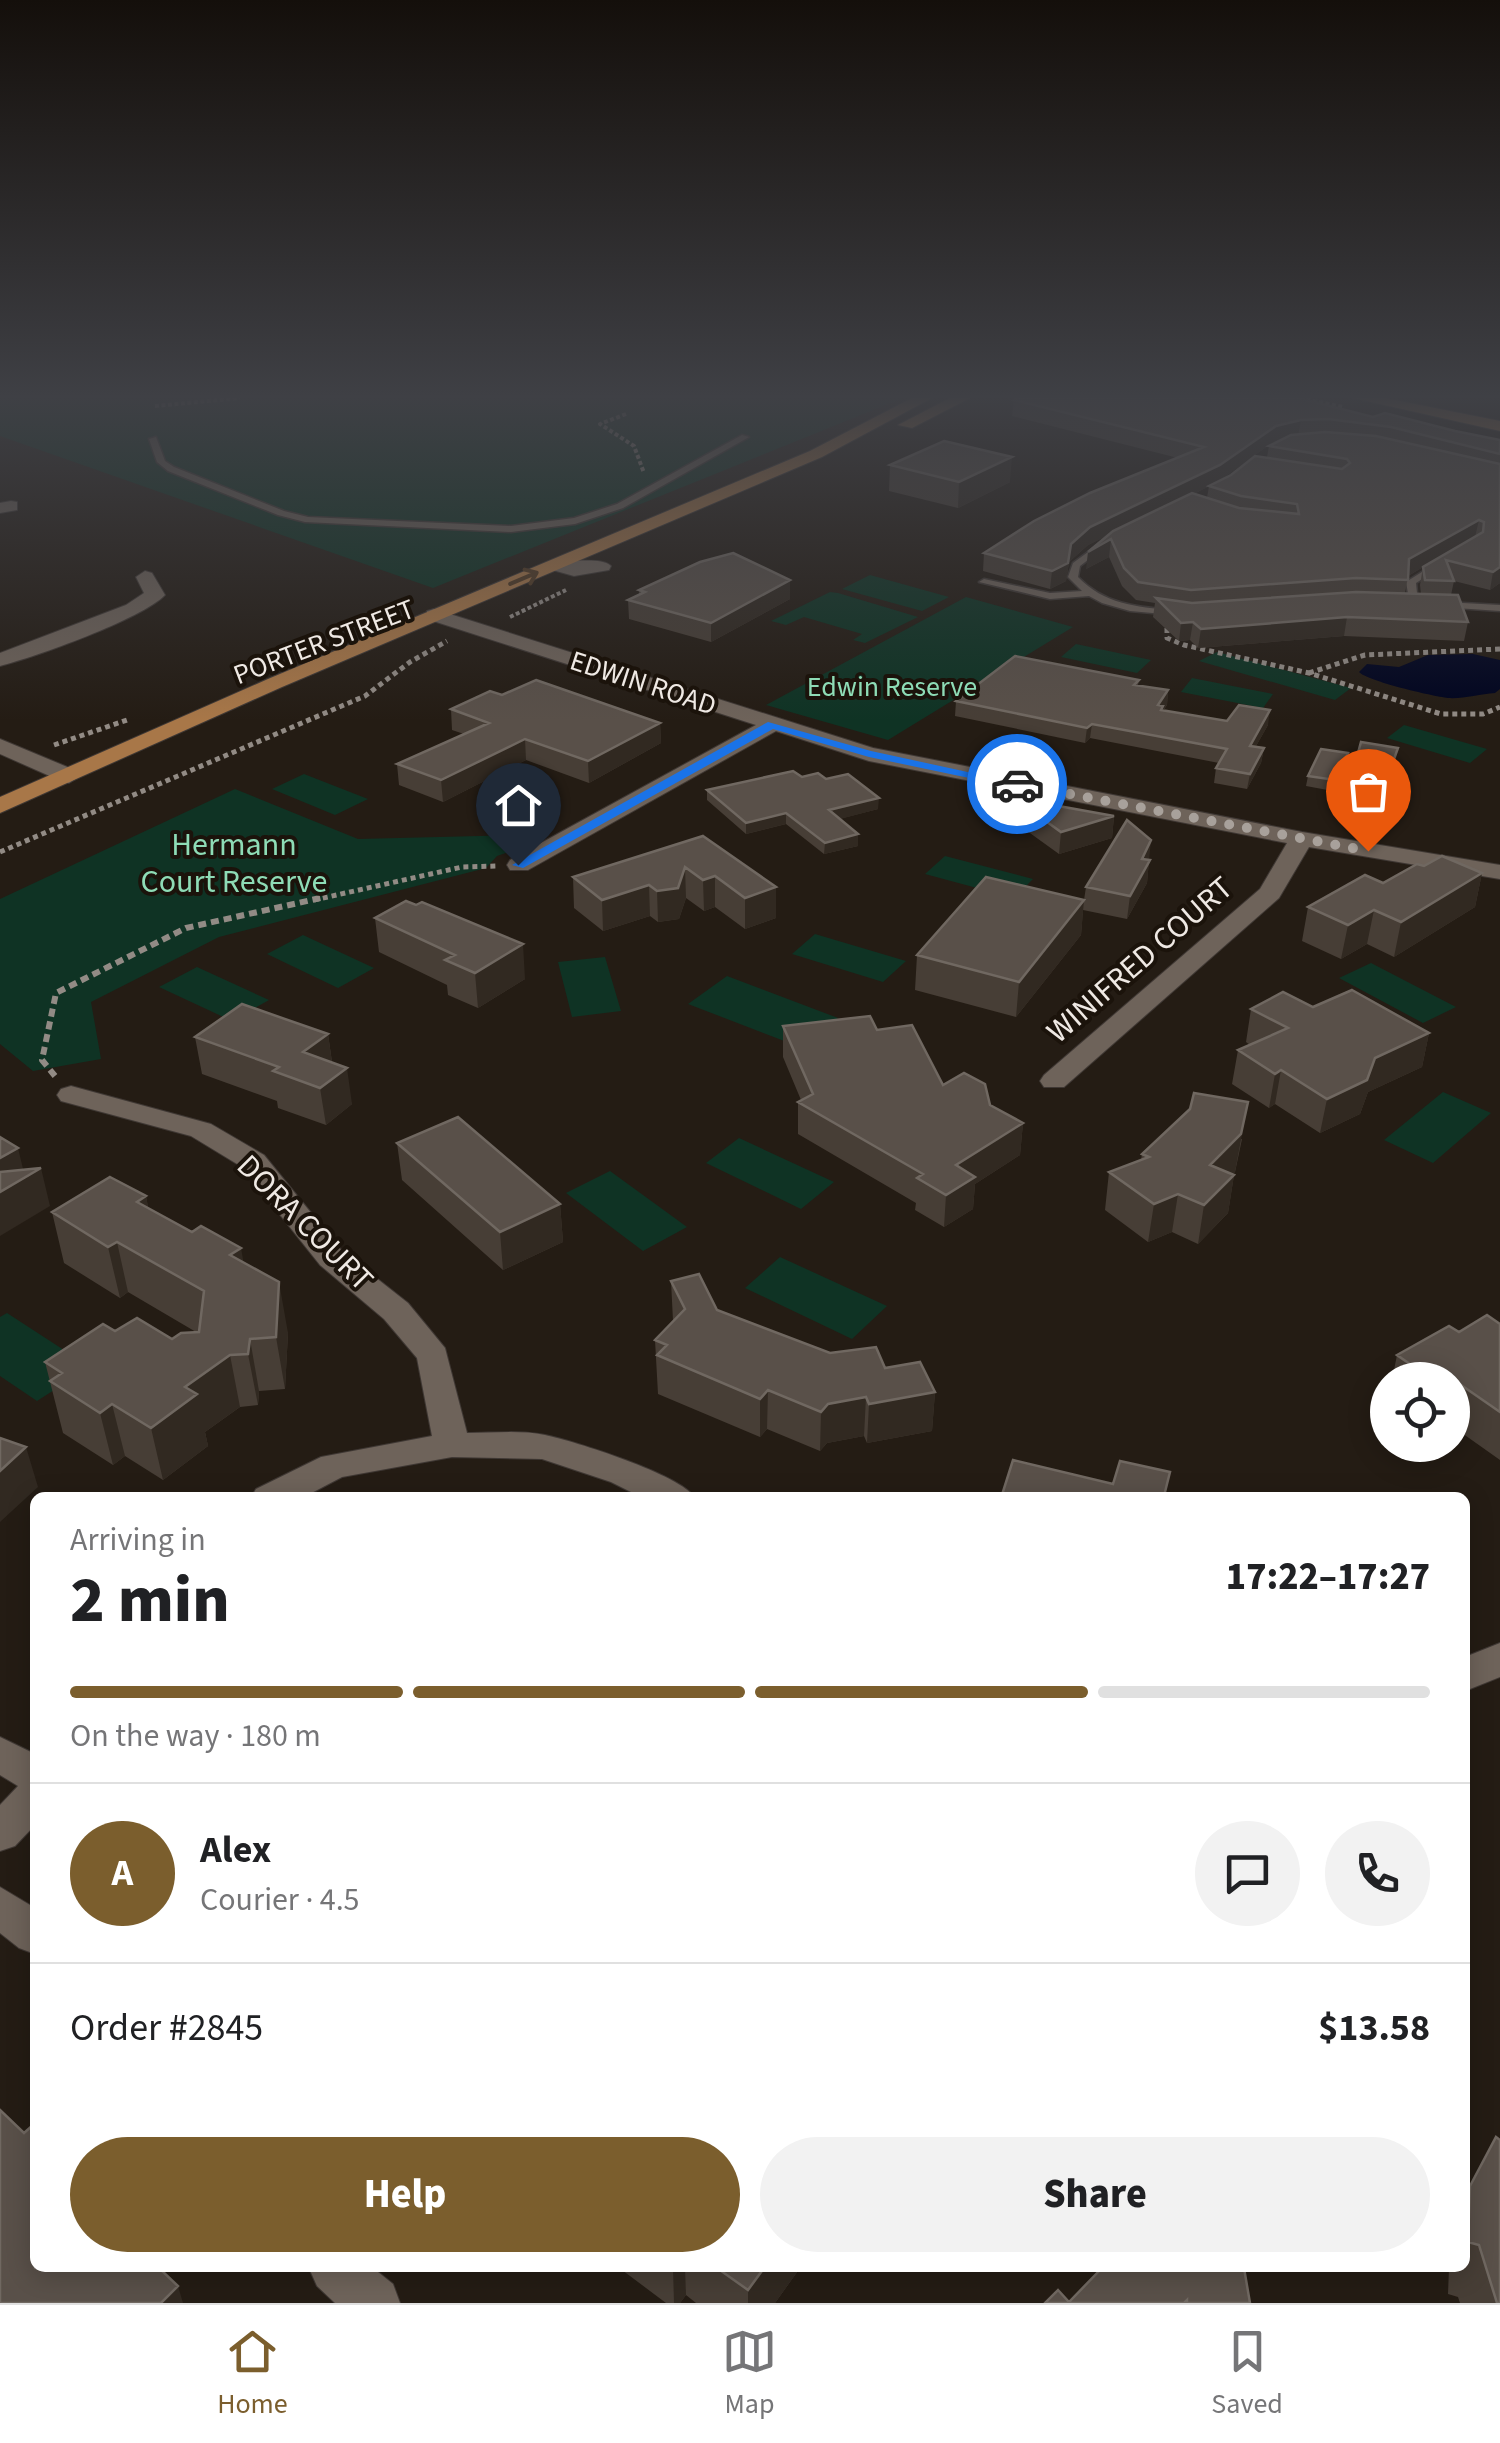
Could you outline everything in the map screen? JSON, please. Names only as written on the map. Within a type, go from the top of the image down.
[{"type":"main road","name":"PORTER STREET","points":[[0,806],[695,505]]},
{"type":"main road","name":"PORTER STREET","points":[[69,776],[468,626],[602,566],[722,505]]},
{"type":"street","name":"PORTER STREET","points":[[556,565],[574,570],[602,566]]},
{"type":"street","points":[[0,660],[133,609],[155,595],[144,577]]},
{"type":"street","name":"EDWIN ROAD","points":[[434,615],[869,754],[1302,839],[1500,872]]},
{"type":"street","points":[[518,865],[772,724]]},
{"type":"street","points":[[0,746],[69,776]]},
{"type":"street","name":"WINIFRED COURT","points":[[1054,1081],[1270,893],[1302,839]]},
{"type":"street","name":"DORA COURT","points":[[71,1095],[201,1130],[253,1161],[331,1258],[396,1311],[433,1356],[452,1445]]},
{"type":"street","points":[[281,1492],[334,1466],[452,1445],[543,1447],[624,1473],[664,1492]]},
{"type":"street","points":[[1470,1673],[1500,1659]]},
{"type":"street","points":[[0,1754],[30,1773]]},
{"type":"street","points":[[0,1833],[30,1802]]},
{"type":"street","points":[[0,1907],[30,1930]]},
{"type":"street","points":[[339,2272],[374,2303]]},
{"type":"lane","points":[[263,505],[294,518],[324,522],[511,529],[576,521],[621,505]]},
{"type":"lane","points":[[1086,594],[1073,578],[1076,565],[1108,542]]},
{"type":"lane","points":[[1413,603],[1411,582],[1444,562]]},
{"type":"lane","points":[[984,582],[1050,596],[1086,594],[1113,605],[1189,615]]},
{"type":"lane","points":[[1398,603],[1500,608]]},
{"type":"path","points":[[1156,612],[1168,627],[1164,632],[1167,638],[1184,645],[1309,673],[1441,714],[1483,714],[1500,707]]},
{"type":"path","points":[[0,852],[365,696],[468,626]]},
{"type":"path","points":[[1309,673],[1365,655],[1500,648]]},
{"type":"path","points":[[71,1095],[42,1060],[56,993],[186,928],[462,867],[518,865]]},
{"type":"green space","points":[[198,505],[637,505],[433,588]]},
{"type":"green space","points":[[870,575],[949,597],[922,611],[842,589]]},
{"type":"green space","points":[[830,592],[918,617],[865,643],[853,640],[862,634],[804,617],[786,625],[771,621]]},
{"type":"green space","name":"Edwin Reserve","points":[[966,597],[1073,627],[888,740],[766,705]]},
{"type":"green space","points":[[1076,644],[1151,660],[1137,673],[1061,657]]},
{"type":"green space","points":[[1217,652],[1351,688],[1335,700],[1199,661]]},
{"type":"green space","points":[[1192,678],[1273,694],[1263,708],[1181,692]]},
{"type":"green space","points":[[1404,725],[1487,749],[1470,763],[1387,738]]},
{"type":"green space","points":[[304,774],[368,799],[335,815],[272,789]]},
{"type":"green space","name":"Hermann Court Reserve","points":[[235,789],[358,839],[515,835],[538,842],[497,856],[486,868],[219,937],[91,1002],[101,1059],[33,1071],[0,1044],[0,899]]},
{"type":"green space","points":[[945,856],[1033,879],[1014,898],[925,874]]},
{"type":"green space","points":[[815,934],[906,961],[883,982],[792,954]]},
{"type":"green space","points":[[303,935],[374,968],[338,988],[267,954]]},
{"type":"green space","points":[[605,957],[621,1011],[572,1017],[558,962]]},
{"type":"green space","points":[[1371,963],[1456,1007],[1423,1023],[1339,978]]},
{"type":"green space","points":[[197,967],[269,1000],[232,1021],[159,987]]},
{"type":"green space","points":[[727,976],[838,1018],[800,1047],[688,1004]]},
{"type":"green space","points":[[1443,1092],[1491,1113],[1433,1163],[1384,1140]]},
{"type":"green space","points":[[739,1138],[834,1182],[801,1209],[706,1163]]},
{"type":"green space","points":[[610,1171],[687,1227],[643,1251],[566,1193]]},
{"type":"green space","points":[[780,1257],[887,1306],[852,1339],[745,1288]]},
{"type":"green space","points":[[7,1313],[90,1367],[37,1401],[0,1376],[0,1317]]},
{"type":"water","points":[[1473,654],[1500,660],[1500,689],[1495,693],[1448,698],[1386,684],[1359,672],[1367,664],[1399,667],[1428,655]]},
{"type":"building","points":[[1065,505],[1135,505],[1090,527],[1071,544],[1068,563],[1052,571],[984,553]]},
{"type":"building","points":[[1166,505],[1231,505],[1299,514],[1297,505],[1500,505],[1500,567],[1493,572],[1446,560],[1454,581],[1425,580],[1423,567],[1483,532],[1484,522],[1479,520],[1409,559],[1408,580],[1356,578],[1191,590],[1138,582],[1124,568],[1111,539],[1088,552],[1113,531]]},
{"type":"building","points":[[733,553],[790,580],[711,623],[628,600],[645,592],[639,590],[700,562]]},
{"type":"building","points":[[1356,592],[1458,595],[1468,622],[1347,617],[1201,629],[1193,622],[1181,623],[1156,598],[1192,603]]},
{"type":"building","points":[[1015,656],[1139,680],[1134,685],[1168,690],[1158,705],[1163,706],[1161,710],[1227,721],[1239,705],[1270,710],[1250,746],[1264,748],[1250,774],[1216,768],[1227,749],[1092,724],[1087,728],[956,701]]},
{"type":"building","points":[[536,680],[660,723],[588,761],[525,739],[441,780],[397,764],[489,723],[451,709],[490,691],[502,695]]},
{"type":"building","points":[[1361,742],[1398,748],[1386,781],[1352,775]]},
{"type":"building","points":[[1321,749],[1348,753],[1335,780],[1308,776]]},
{"type":"building","points":[[793,771],[802,777],[818,773],[826,779],[848,774],[879,798],[829,810],[858,834],[825,843],[786,813],[746,823],[707,790]]},
{"type":"building","points":[[1014,798],[1114,816],[1061,832]]},
{"type":"building","points":[[1127,820],[1151,840],[1142,859],[1150,860],[1130,896],[1086,887]]},
{"type":"building","points":[[703,836],[776,887],[745,898],[715,876],[703,880],[685,867],[678,888],[657,891],[649,885],[602,900],[573,877]]},
{"type":"building","points":[[1442,856],[1482,873],[1401,922],[1374,910],[1348,925],[1308,907],[1365,875],[1383,883],[1417,864],[1424,866]]},
{"type":"building","points":[[986,877],[1084,900],[1019,982],[917,955]]},
{"type":"building","points":[[406,901],[416,905],[422,902],[523,944],[475,973],[445,960],[455,955],[375,918]]},
{"type":"building","points":[[1352,990],[1429,1033],[1375,1058],[1367,1080],[1327,1099],[1281,1070],[1275,1074],[1238,1050],[1288,1028],[1251,1009],[1283,992],[1313,1007]]},
{"type":"building","points":[[242,1004],[328,1034],[303,1052],[347,1068],[320,1088],[273,1071],[279,1067],[195,1037]]},
{"type":"building","points":[[870,1016],[877,1030],[912,1025],[943,1085],[964,1073],[985,1084],[990,1105],[1023,1123],[956,1165],[975,1177],[946,1195],[917,1178],[923,1174],[798,1102],[813,1094],[783,1026]]},
{"type":"building","points":[[1194,1093],[1248,1102],[1241,1134],[1210,1165],[1234,1175],[1204,1205],[1178,1194],[1154,1204],[1109,1172],[1149,1157],[1142,1154],[1190,1109]]},
{"type":"building","points":[[458,1117],[560,1204],[500,1232],[397,1143]]},
{"type":"building","points":[[0,1137],[18,1148],[0,1158]]},
{"type":"building","points":[[41,1168],[0,1192],[0,1172]]},
{"type":"building","points":[[110,1177],[146,1196],[137,1202],[192,1232],[201,1226],[241,1248],[230,1255],[279,1282],[276,1337],[250,1339],[248,1354],[230,1355],[185,1387],[197,1394],[151,1428],[112,1404],[100,1413],[50,1381],[62,1373],[45,1362],[103,1324],[115,1331],[137,1318],[172,1339],[181,1333],[199,1332],[204,1291],[117,1242],[108,1247],[52,1212]]},
{"type":"building","points":[[699,1274],[717,1310],[830,1353],[876,1347],[885,1368],[920,1362],[935,1392],[869,1404],[866,1397],[828,1404],[821,1412],[768,1390],[760,1399],[657,1355],[667,1345],[655,1340],[685,1309],[671,1281]]},
{"type":"building","points":[[1487,1315],[1500,1324],[1500,1412],[1470,1391],[1470,1362],[1407,1362],[1397,1355],[1449,1326],[1459,1332]]},
{"type":"building","points":[[0,1438],[26,1447],[0,1471]]},
{"type":"building","points":[[1013,1460],[1113,1484],[1120,1461],[1170,1472],[1165,1492],[1003,1492]]},
{"type":"building","points":[[0,2110],[24,2133],[30,2128],[30,2272],[163,2272],[178,2286],[161,2303],[0,2303]]},
{"type":"building","points":[[1496,2137],[1500,2140],[1500,2303],[1479,2245],[1470,2243],[1470,2186]]},
{"type":"building","points":[[723,2272],[761,2272],[748,2290]]},
{"type":"building","points":[[1098,2272],[1245,2272],[1250,2303],[1045,2303],[1058,2290],[1069,2302]]},
{"type":"way so far","points":[[1017,784],[1368,851]]},
{"type":"route","points":[[518,865],[772,724],[869,754],[1017,784]]}]
